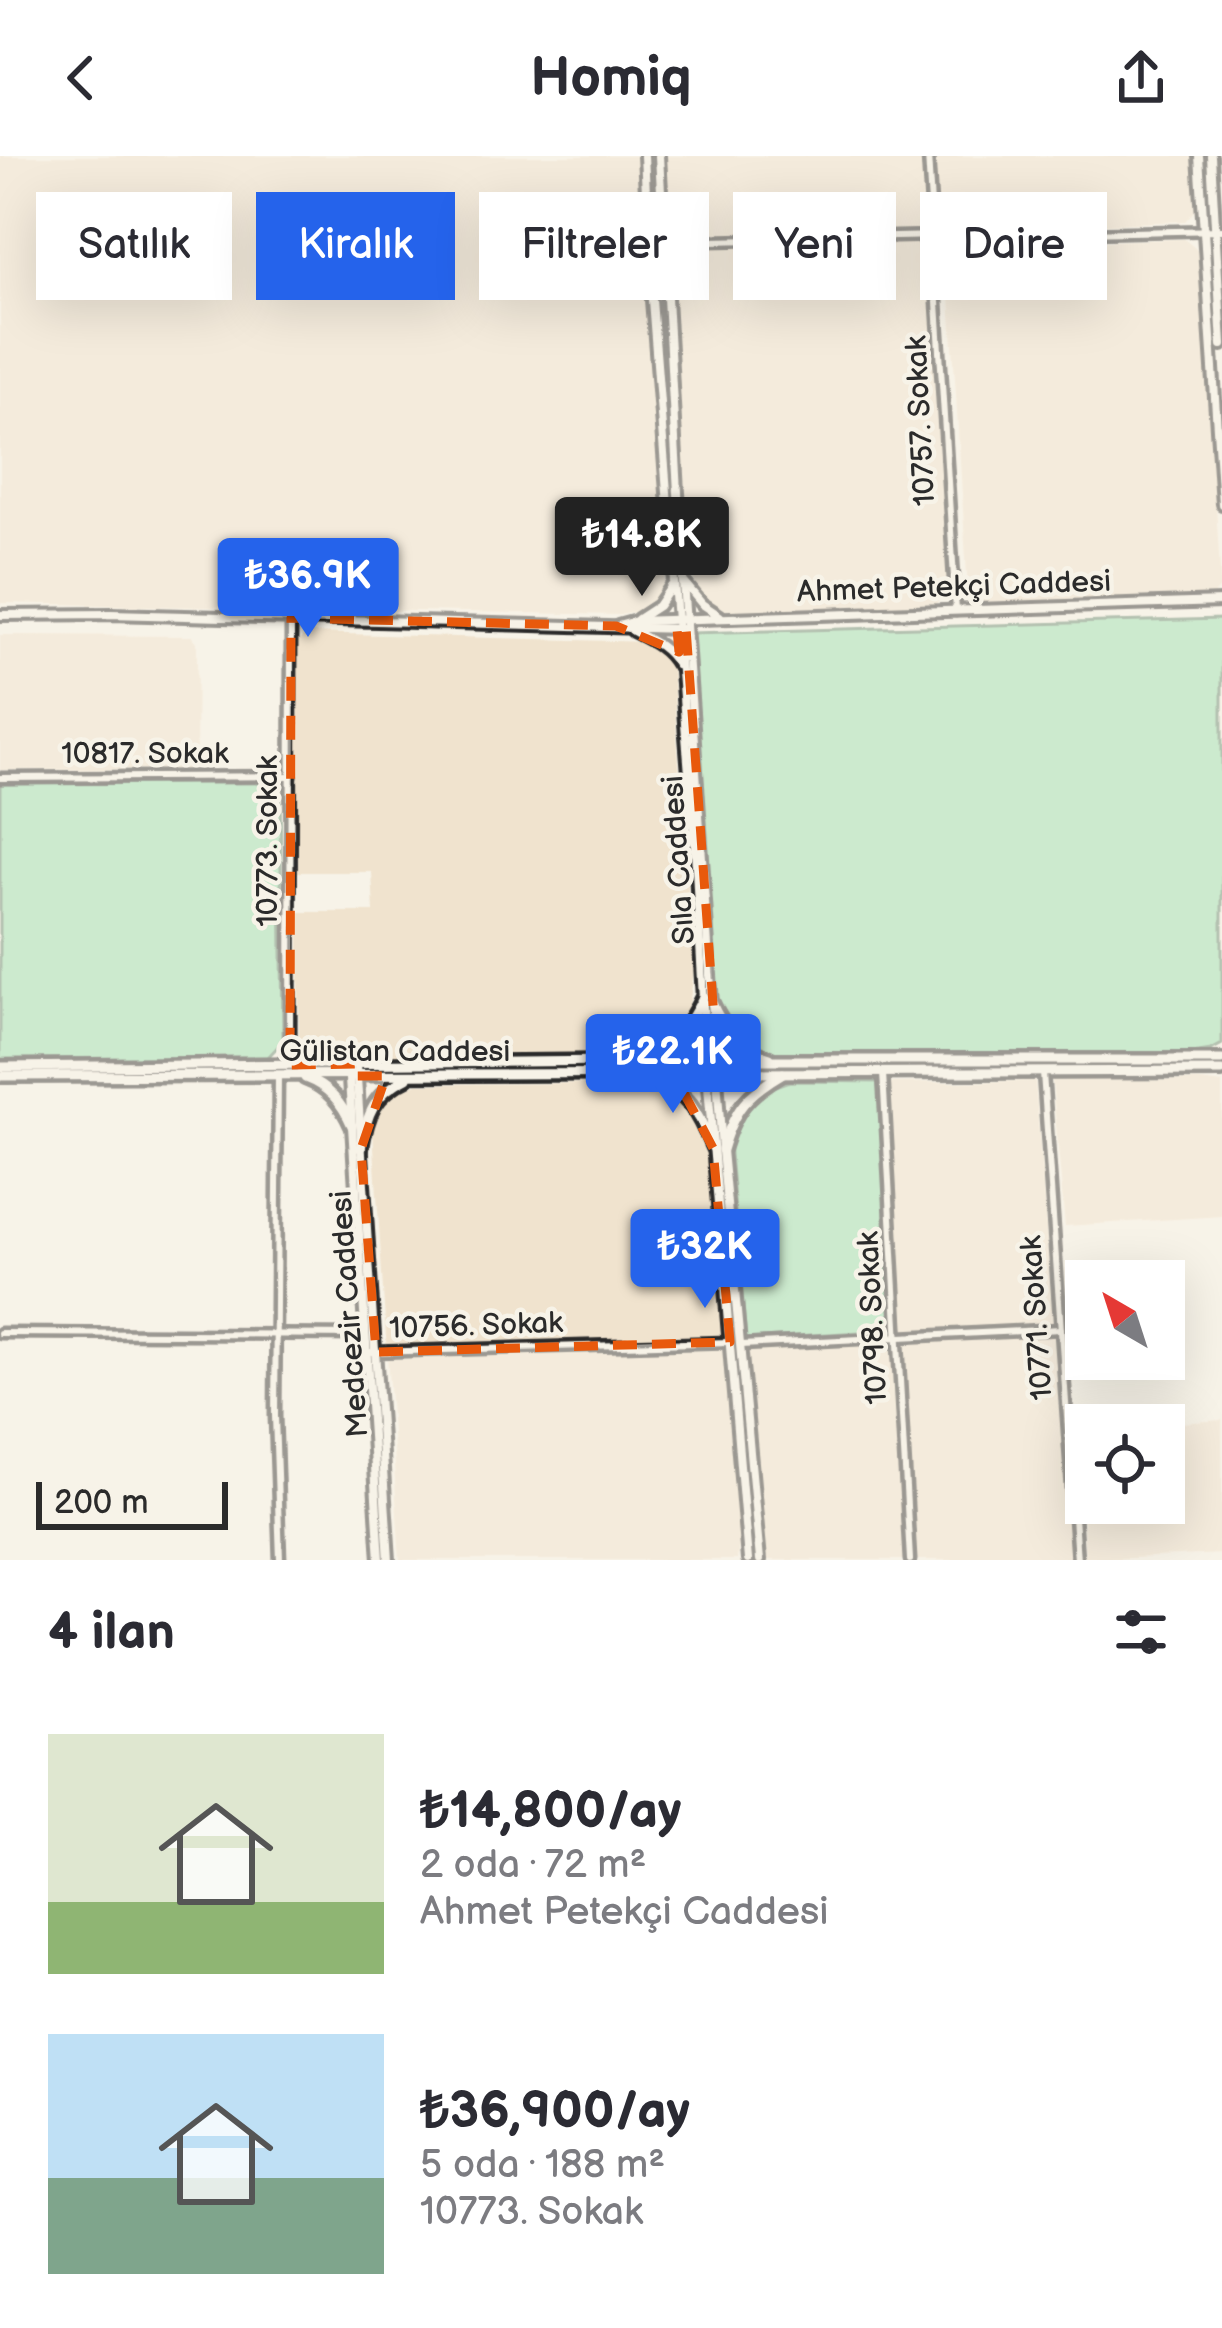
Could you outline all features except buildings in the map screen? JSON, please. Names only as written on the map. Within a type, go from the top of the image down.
[{"type":"main road","points":[[641,1061],[685,1030],[708,1000],[740,1043],[783,1067],[747,1096],[717,1149]]},
{"type":"main road","name":"Gülistan Caddesi","points":[[0,1071],[352,1070],[712,1060],[883,1073],[1042,1073],[1208,1066],[1222,1056]]},
{"type":"main road","name":"Gülistan Caddesi","points":[[352,1070],[411,1076],[641,1075],[783,1067],[1208,1066],[1222,1074]]},
{"type":"main road","points":[[292,1070],[329,1090],[352,1126]]},
{"type":"main road","name":"Gülistan Caddesi","points":[[0,1071],[278,1075],[292,1070]]},
{"type":"main road","points":[[641,1075],[662,1082],[692,1103],[717,1149]]},
{"type":"main road","points":[[361,1149],[372,1105],[390,1086],[411,1076]]},
{"type":"street","name":"Sıla Caddesi","points":[[644,156],[717,1149]]},
{"type":"street","name":"Sıla Caddesi","points":[[658,156],[661,192]]},
{"type":"street","name":"10757. Sokak","points":[[928,156],[931,192]]},
{"type":"street","points":[[1199,156],[1222,504]]},
{"type":"street","points":[[1211,156],[1222,345]]},
{"type":"street","points":[[1107,233],[1218,230]]},
{"type":"street","points":[[709,241],[920,237]]},
{"type":"street","name":"Sıla Caddesi","points":[[666,300],[678,582]]},
{"type":"street","name":"10757. Sokak","points":[[938,300],[956,611]]},
{"type":"street","points":[[623,626],[652,611],[678,582],[727,618]]},
{"type":"street","name":"Ahmet Petekçi Caddesi","points":[[0,615],[623,626],[727,618],[1222,602]]},
{"type":"street","name":"10773. Sokak","points":[[292,618],[292,1070]]},
{"type":"street","name":"Sıla Caddesi","points":[[681,624],[680,672],[708,1000]]},
{"type":"street","points":[[623,626],[671,654],[680,672]]},
{"type":"street","name":"10817. Sokak","points":[[0,778],[290,776]]},
{"type":"street","name":"Medcezir Caddesi","points":[[352,1070],[352,1126],[384,1560]]},
{"type":"street","name":"Medcezir Caddesi","points":[[352,1070],[361,1149],[370,1334]]},
{"type":"street","name":"10798. Sokak","points":[[883,1073],[910,1560]]},
{"type":"street","name":"10771. Sokak","points":[[1042,1073],[1077,1560]]},
{"type":"street","points":[[278,1075],[275,1335],[280,1560]]},
{"type":"street","points":[[717,1149],[748,1560]]},
{"type":"street","points":[[717,1149],[760,1560]]},
{"type":"street","points":[[741,1345],[1061,1329]]},
{"type":"street","points":[[0,1334],[370,1334]]},
{"type":"street","name":"10756. Sokak","points":[[372,1352],[730,1342]]},
{"type":"highlighted area","points":[[291,618],[616,626],[679,652],[677,629],[686,628],[717,1060],[707,1060],[707,1074],[674,1074],[713,1148],[730,1342],[376,1352],[361,1149],[386,1076],[356,1076],[356,1064],[290,1065]]},
{"type":"shaded area","points":[[0,156],[638,156],[640,192],[479,192],[479,300],[647,300],[665,566],[658,597],[641,611],[620,615],[0,603]]},
{"type":"shaded area","points":[[662,156],[1194,156],[1197,208],[1185,221],[1107,224],[1107,192],[920,192],[920,300],[930,300],[948,591],[933,607],[729,613],[699,594],[690,567],[672,300],[709,300],[709,192],[664,192]]},
{"type":"shaded area","points":[[1184,239],[1200,252],[1221,587],[1210,598],[981,605],[968,592],[950,300],[1107,300],[1107,241]]},
{"type":"shaded area","points":[[308,633],[650,642],[672,668],[694,971],[689,1007],[670,1034],[633,1054],[309,1056],[299,1046],[299,912],[374,912],[372,872],[298,872],[297,642]]},
{"type":"shaded area","points":[[0,635],[192,636],[197,642],[196,764],[191,769],[0,770]]},
{"type":"shaded area","points":[[1052,1079],[1222,1084],[1222,1216],[1065,1226]]},
{"type":"shaded area","points":[[1035,1081],[1071,1560],[765,1560],[746,1350],[902,1342],[889,1083]]},
{"type":"shaded area","points":[[645,1083],[662,1088],[684,1104],[697,1121],[707,1153],[740,1535],[737,1560],[400,1560],[373,1131],[381,1106],[392,1093],[417,1084]]},
{"type":"shaded area","points":[[1222,1420],[1222,1554],[1085,1560],[1083,1524],[1185,1524],[1185,1423]]},
{"type":"green space","points":[[1222,619],[1222,1044],[1192,1053],[785,1055],[749,1042],[732,1026],[716,991],[691,633]]},
{"type":"green space","points":[[280,783],[283,1041],[268,1057],[0,1059],[0,784]]},
{"type":"green space","points":[[790,1081],[878,1082],[893,1330],[746,1339],[729,1142],[746,1105],[765,1090]]}]
